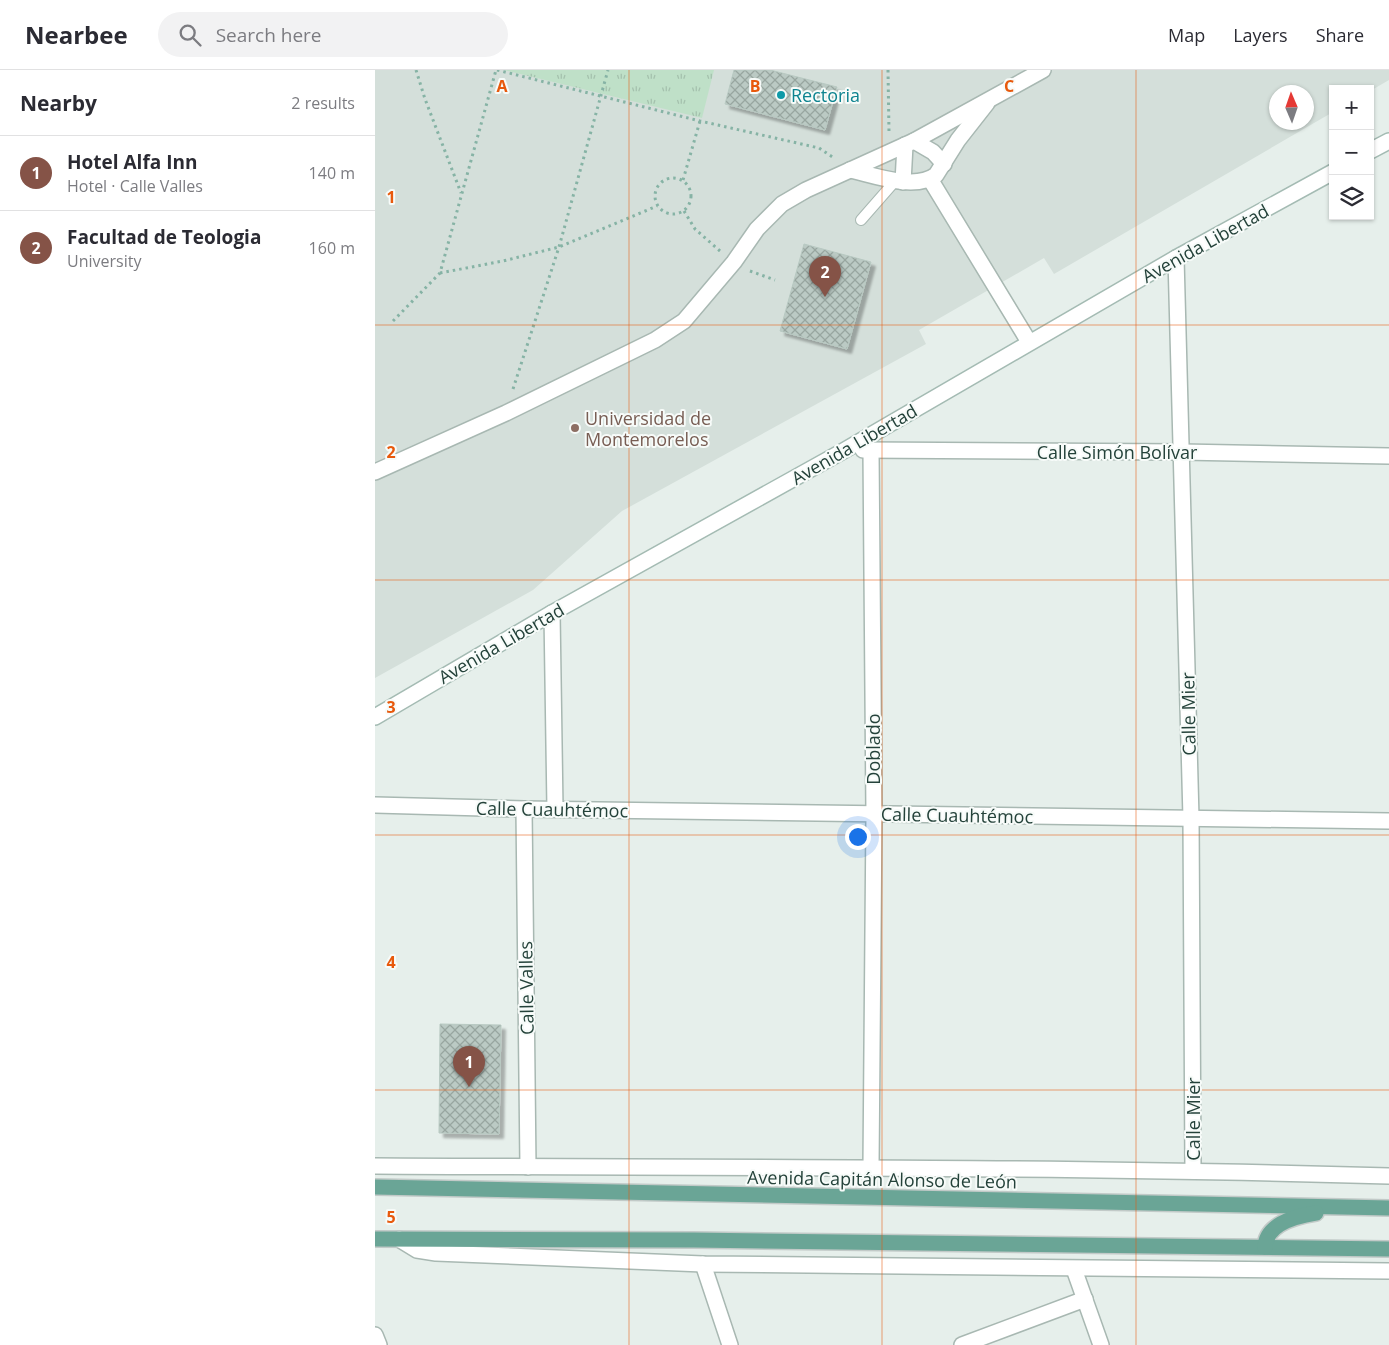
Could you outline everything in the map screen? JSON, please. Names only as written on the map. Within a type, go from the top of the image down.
[{"type":"main road","name":"Avenida Capitán Alonso de León","points":[[375,1187],[1389,1208]]},
{"type":"main road","points":[[1265,1247],[1265,1239],[1269,1233],[1290,1219],[1347,1208]]},
{"type":"main road","points":[[375,1239],[695,1240],[1389,1250]]},
{"type":"street","points":[[375,472],[506,413],[655,340],[683,321],[728,270],[757,229],[782,204],[806,190],[909,143],[1043,70]]},
{"type":"street","points":[[850,170],[899,181],[930,179],[936,175],[957,140],[993,96]]},
{"type":"street","points":[[1374,149],[1389,141]]},
{"type":"street","points":[[909,143],[933,152],[944,164]]},
{"type":"street","points":[[899,181],[909,143]]},
{"type":"street","name":"Avenida Libertad","points":[[375,717],[552,613],[845,450],[1175,258],[1329,174]]},
{"type":"street","points":[[930,179],[1029,342]]},
{"type":"street","name":"Calle Mier","points":[[1175,258],[1191,818],[1193,1171]]},
{"type":"street","name":"Calle Simón Bolívar","points":[[845,450],[1182,452],[1389,456]]},
{"type":"street","name":"Doblado","points":[[871,450],[874,814],[871,1168]]},
{"type":"street","points":[[552,613],[555,809]]},
{"type":"street","name":"Calle Cuauhtémoc","points":[[375,805],[523,809],[1389,821]]},
{"type":"street","name":"Calle Valles","points":[[523,809],[528,1167]]},
{"type":"street","name":"Avenida Capitán Alonso de León","points":[[375,1166],[1193,1171],[1389,1176]]},
{"type":"street","points":[[399,1239],[417,1250],[436,1253],[703,1264],[1389,1271]]},
{"type":"street","points":[[703,1264],[730,1345]]},
{"type":"street","points":[[1074,1269],[1101,1345]]},
{"type":"street","points":[[962,1345],[1085,1299]]},
{"type":"street","points":[[375,1335],[379,1345]]},
{"type":"lane","points":[[861,220],[899,181]]},
{"type":"path","points":[[416,70],[425,99],[461,193]]},
{"type":"path","points":[[393,321],[440,273],[497,70],[700,121],[819,148],[850,170]]},
{"type":"path","points":[[506,413],[559,247],[608,70]]},
{"type":"path","points":[[888,70],[889,152]]},
{"type":"path","points":[[683,180],[700,121]]},
{"type":"path","points":[[676,178],[683,180],[691,192],[689,205],[678,214],[664,212],[657,206],[655,194],[657,187],[662,182],[676,178]]},
{"type":"path","points":[[440,273],[503,261],[559,247],[657,206]]},
{"type":"shaded area","name":"Universidad de Montemorelos","points":[[375,70],[1389,70],[1389,80],[1374,89],[1374,85],[1329,85],[1329,114],[1314,123],[1314,85],[1269,85],[1269,130],[1302,130],[1054,274],[1044,258],[919,330],[926,344],[622,511],[533,590],[375,678]]},
{"type":"green space","points":[[504,70],[714,70],[702,118]]},
{"type":"building","name":"Rectoria","points":[[734,70],[770,70],[837,87],[825,130],[725,104]]},
{"type":"building","points":[[804,244],[871,262],[847,349],[780,331]]},
{"type":"building","points":[[440,1024],[501,1025],[499,1134],[439,1133]]},
{"type":"place","name":"Rectoria","points":[[781,95]]},
{"type":"place","name":"Facultad de Teologia","points":[[825,297]]},
{"type":"place","name":"Universidad de Montemorelos","points":[[575,428]]},
{"type":"place","name":"Hotel Alfa Inn","points":[[469,1087]]}]
